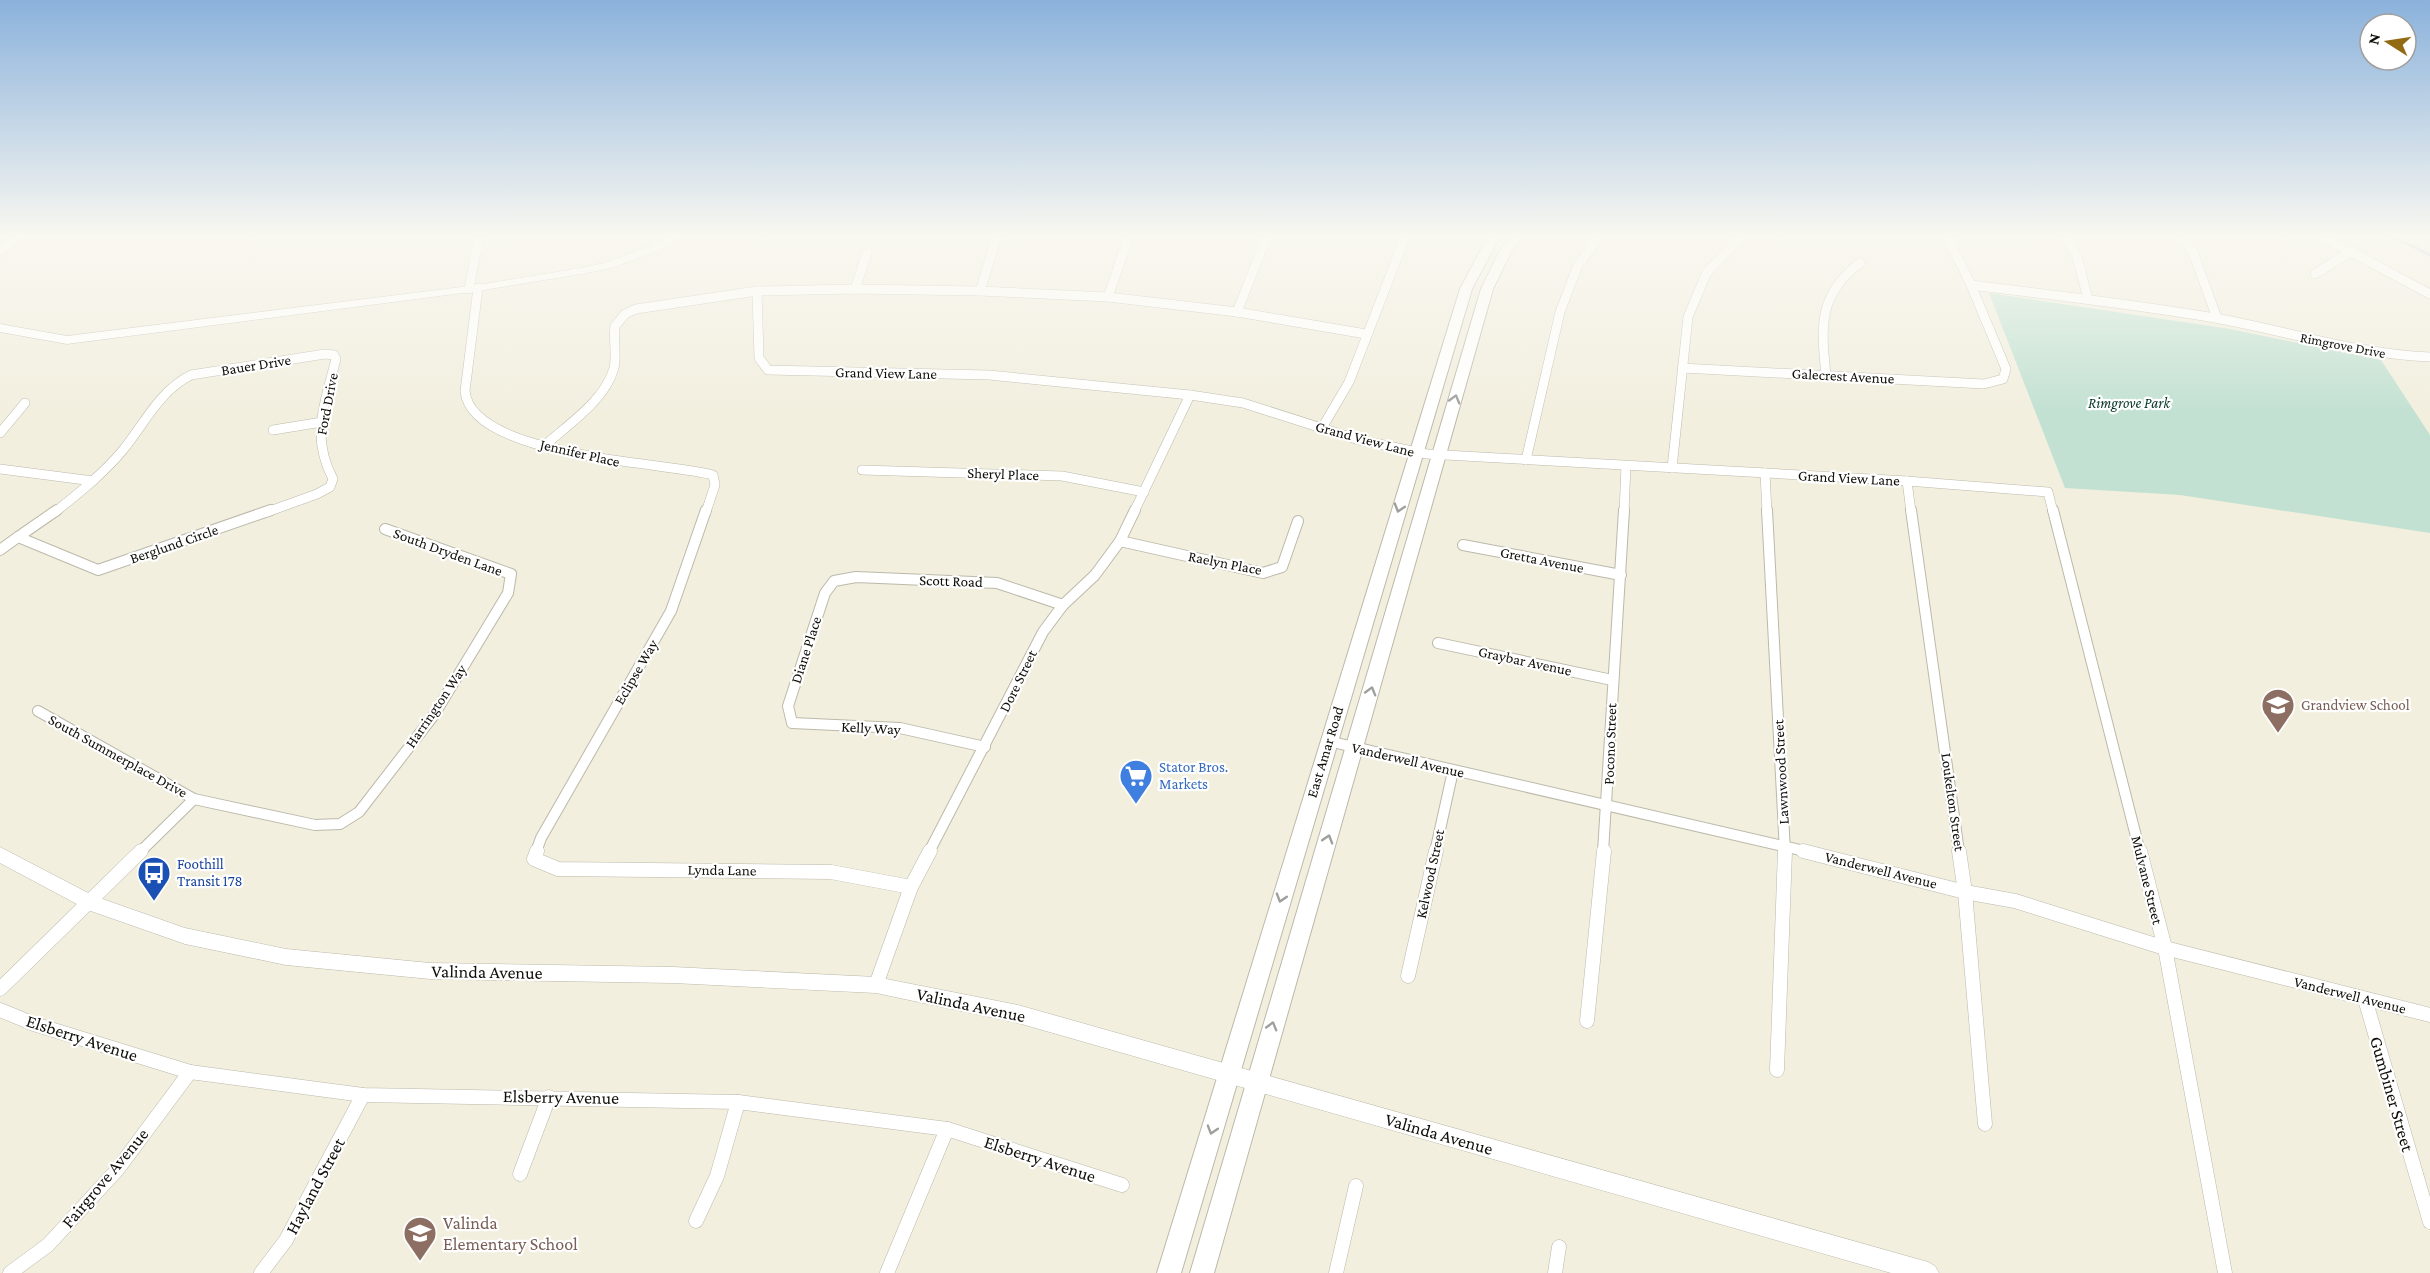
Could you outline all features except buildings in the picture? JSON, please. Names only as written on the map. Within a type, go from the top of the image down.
[{"type":"main road","points":[[0,328],[67,340],[423,295]]},
{"type":"main road","name":"East Amar Road","points":[[1169,1273],[1328,741],[1465,295]]},
{"type":"main road","name":"East Amar Road","points":[[1202,1273],[1485,295]]},
{"type":"main road","name":"Valinda Avenue","points":[[0,854],[88,902],[185,936],[286,957],[430,971],[673,975],[876,985],[1018,1014],[1928,1273]]},
{"type":"street","name":"Jennifer Place","points":[[473,295],[465,396],[472,412],[487,423],[543,447],[629,465],[713,475]]},
{"type":"street","points":[[543,447],[602,390],[614,368],[614,324],[621,315],[636,309],[727,295]]},
{"type":"street","name":"Grand View Lane","points":[[757,295],[759,358],[768,370],[989,375],[1190,395],[1243,403],[1359,440],[1438,455],[1907,481],[2048,492]]},
{"type":"street","points":[[1074,295],[1108,297],[1237,312],[1366,334]]},
{"type":"street","points":[[1237,312],[1244,295]]},
{"type":"street","points":[[1322,428],[1349,382],[1382,295]]},
{"type":"street","points":[[1526,460],[1560,312],[1566,295]]},
{"type":"street","points":[[1672,468],[1688,317],[1697,295]]},
{"type":"street","points":[[1826,375],[1822,336],[1824,309],[1831,295]]},
{"type":"street","name":"Galecrest Avenue","points":[[1682,368],[1984,384],[2003,379],[2006,369],[1975,295]]},
{"type":"street","name":"Rimgrove Drive","points":[[2058,295],[2217,318],[2331,344],[2402,357],[2430,357]]},
{"type":"street","points":[[2209,295],[2217,318]]},
{"type":"street","name":"Bauer Drive","points":[[93,481],[128,445],[168,390],[178,380],[202,373],[325,354],[334,355]]},
{"type":"street","name":"Ford Drive","points":[[330,487],[333,480],[325,463],[320,443],[322,422],[336,359],[334,355]]},
{"type":"street","name":"Dore Street","points":[[876,985],[911,887],[1043,632],[1063,605],[1095,574],[1120,541],[1190,395]]},
{"type":"street","points":[[0,434],[25,403]]},
{"type":"street","points":[[273,430],[322,422]]},
{"type":"street","name":"Pocono Street","points":[[1587,1021],[1608,806],[1612,680],[1622,575],[1626,466]]},
{"type":"street","points":[[0,469],[93,481]]},
{"type":"street","name":"Sheryl Place","points":[[862,470],[1062,476],[1144,492]]},
{"type":"street","name":"Lawnwood Street","points":[[1765,473],[1785,846],[1777,1070]]},
{"type":"street","name":"Eclipse Way","points":[[534,859],[541,838],[671,611],[715,485],[713,475]]},
{"type":"street","points":[[0,550],[93,481]]},
{"type":"street","name":"Loukelton Street","points":[[1907,481],[1965,892],[1985,1124]]},
{"type":"street","name":"Berglund Circle","points":[[18,537],[98,570],[317,494],[330,487]]},
{"type":"street","name":"Mulvane Street","points":[[2048,492],[2165,948],[2225,1273]]},
{"type":"street","name":"Raelyn Place","points":[[1120,541],[1263,573],[1282,567],[1298,521]]},
{"type":"street","name":"South Dryden Lane","points":[[385,529],[511,574]]},
{"type":"street","name":"Gretta Avenue","points":[[1463,545],[1622,575]]},
{"type":"street","name":"Harrington Way","points":[[340,824],[359,812],[434,715],[508,593],[511,574]]},
{"type":"street","name":"Scott Road","points":[[834,580],[856,577],[997,583],[1063,605]]},
{"type":"street","name":"Diane Place","points":[[792,723],[788,706],[825,593],[834,580]]},
{"type":"street","name":"Graybar Avenue","points":[[1438,643],[1612,680]]},
{"type":"street","name":"South Summerplace Drive","points":[[38,711],[194,799],[315,825],[340,824]]},
{"type":"street","name":"Kelly Way","points":[[792,723],[900,728],[985,747]]},
{"type":"street","name":"Vanderwell Avenue","points":[[1328,741],[1785,846],[1965,892],[2015,901],[2165,948],[2430,1015]]},
{"type":"street","name":"Kelwood Street","points":[[1408,976],[1453,771]]},
{"type":"street","points":[[0,989],[194,799]]},
{"type":"street","name":"Lynda Lane","points":[[534,859],[558,869],[831,872],[911,887]]},
{"type":"street","name":"Gumbiner Street","points":[[2365,999],[2430,1222]]},
{"type":"street","name":"Elsberry Avenue","points":[[0,1010],[34,1024],[190,1072],[363,1095],[549,1096],[738,1102],[947,1130],[1122,1185]]},
{"type":"street","name":"Fairgrove Avenue","points":[[10,1273],[48,1245],[117,1170],[190,1072]]},
{"type":"street","name":"Hayland Street","points":[[261,1273],[286,1240],[363,1095]]},
{"type":"street","points":[[520,1174],[549,1096]]},
{"type":"street","points":[[696,1221],[717,1176],[738,1102]]},
{"type":"street","points":[[887,1273],[947,1130]]},
{"type":"street","points":[[1336,1273],[1356,1186]]},
{"type":"street","points":[[1555,1273],[1559,1247]]},
{"type":"green space","name":"Rimgrove Park","points":[[1990,295],[2005,295],[2230,329],[2381,360],[2430,435],[2430,533],[2180,495],[2065,488]]},
{"type":"place","name":"Grandview School","points":[[2278,734]]},
{"type":"place","name":"Stator Bros. Markets","points":[[1136,805]]},
{"type":"place","name":"Foothill Transit 178","points":[[154,902]]},
{"type":"place","name":"Valinda Elementary School","points":[[420,1262]]}]
